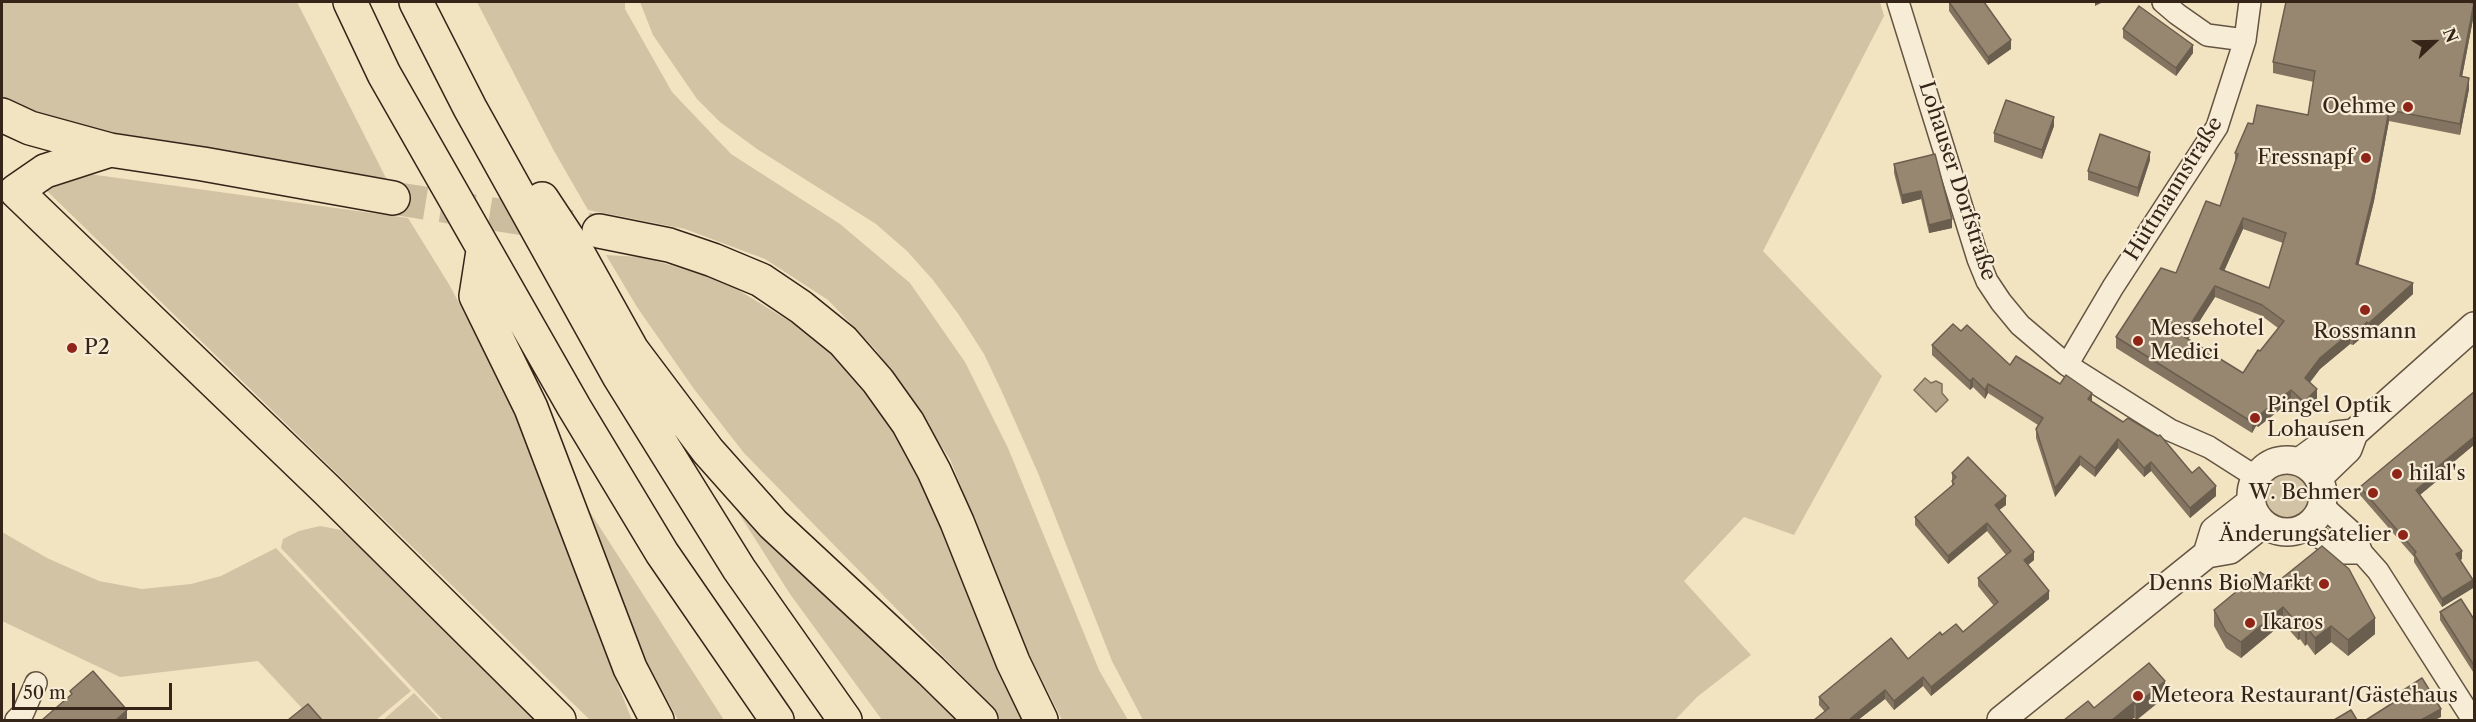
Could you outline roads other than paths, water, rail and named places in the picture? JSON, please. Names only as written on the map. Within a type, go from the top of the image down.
[{"type":"main road","points":[[350,2],[384,74],[483,251],[662,552],[777,720]]},
{"type":"main road","points":[[416,2],[470,108],[571,292],[673,464],[739,569],[845,720]]},
{"type":"main road","points":[[470,108],[525,174],[579,255],[632,350],[708,451],[773,524],[932,671],[981,720]]},
{"type":"main road","points":[[2,115],[30,128],[110,150],[393,198]]},
{"type":"main road","points":[[110,150],[9,183],[327,490],[559,720]]},
{"type":"main road","points":[[599,231],[669,245],[761,280],[843,341],[878,381],[902,415],[934,471],[1013,662],[1041,720]]},
{"type":"main road","points":[[483,251],[476,296],[531,408],[630,668],[657,720]]},
{"type":"street","name":"Lohauser Dorfstraße","points":[[1898,2],[1987,281],[2020,325],[2067,365],[2170,430],[2209,447],[2257,501]]},
{"type":"street","points":[[2163,2],[2207,35],[2245,40]]},
{"type":"street","name":"Hüttmannstraße","points":[[2067,365],[2113,287],[2217,127],[2245,40],[2250,2]]},
{"type":"street","points":[[2309,469],[2348,449],[2354,432],[2475,326]]},
{"type":"street","points":[[2001,720],[2207,554],[2214,531],[2257,501],[2268,465],[2283,460],[2309,469],[2324,491],[2323,506],[2316,518],[2306,528],[2289,533],[2271,529],[2257,501]]},
{"type":"street","points":[[2323,506],[2355,535],[2362,553],[2378,571],[2473,720]]},
{"type":"street","points":[[2306,528],[2343,553],[2362,553]]},
{"type":"street","points":[[16,720],[23,713],[36,683]]},
{"type":"tunnel","points":[[393,198],[599,231]]},
{"type":"place","name":"Oehme","points":[[2408,107]]},
{"type":"place","name":"Fressnapf","points":[[2366,158]]},
{"type":"place","name":"Rossmann","points":[[2365,310]]},
{"type":"place","name":"Messehotel Medici","points":[[2138,341]]},
{"type":"place","name":"P2","points":[[72,348]]},
{"type":"place","name":"Pingel Optik Lohausen","points":[[2255,418]]},
{"type":"place","name":"hilal's","points":[[2397,474]]},
{"type":"place","name":"W. Behmer","points":[[2373,493]]},
{"type":"place","name":"Änderungsatelier","points":[[2403,535]]},
{"type":"place","name":"Denns BioMarkt","points":[[2324,584]]},
{"type":"place","name":"Ikaros","points":[[2250,623]]},
{"type":"place","name":"Meteora Restaurant/Gästehaus","points":[[2138,696]]}]
